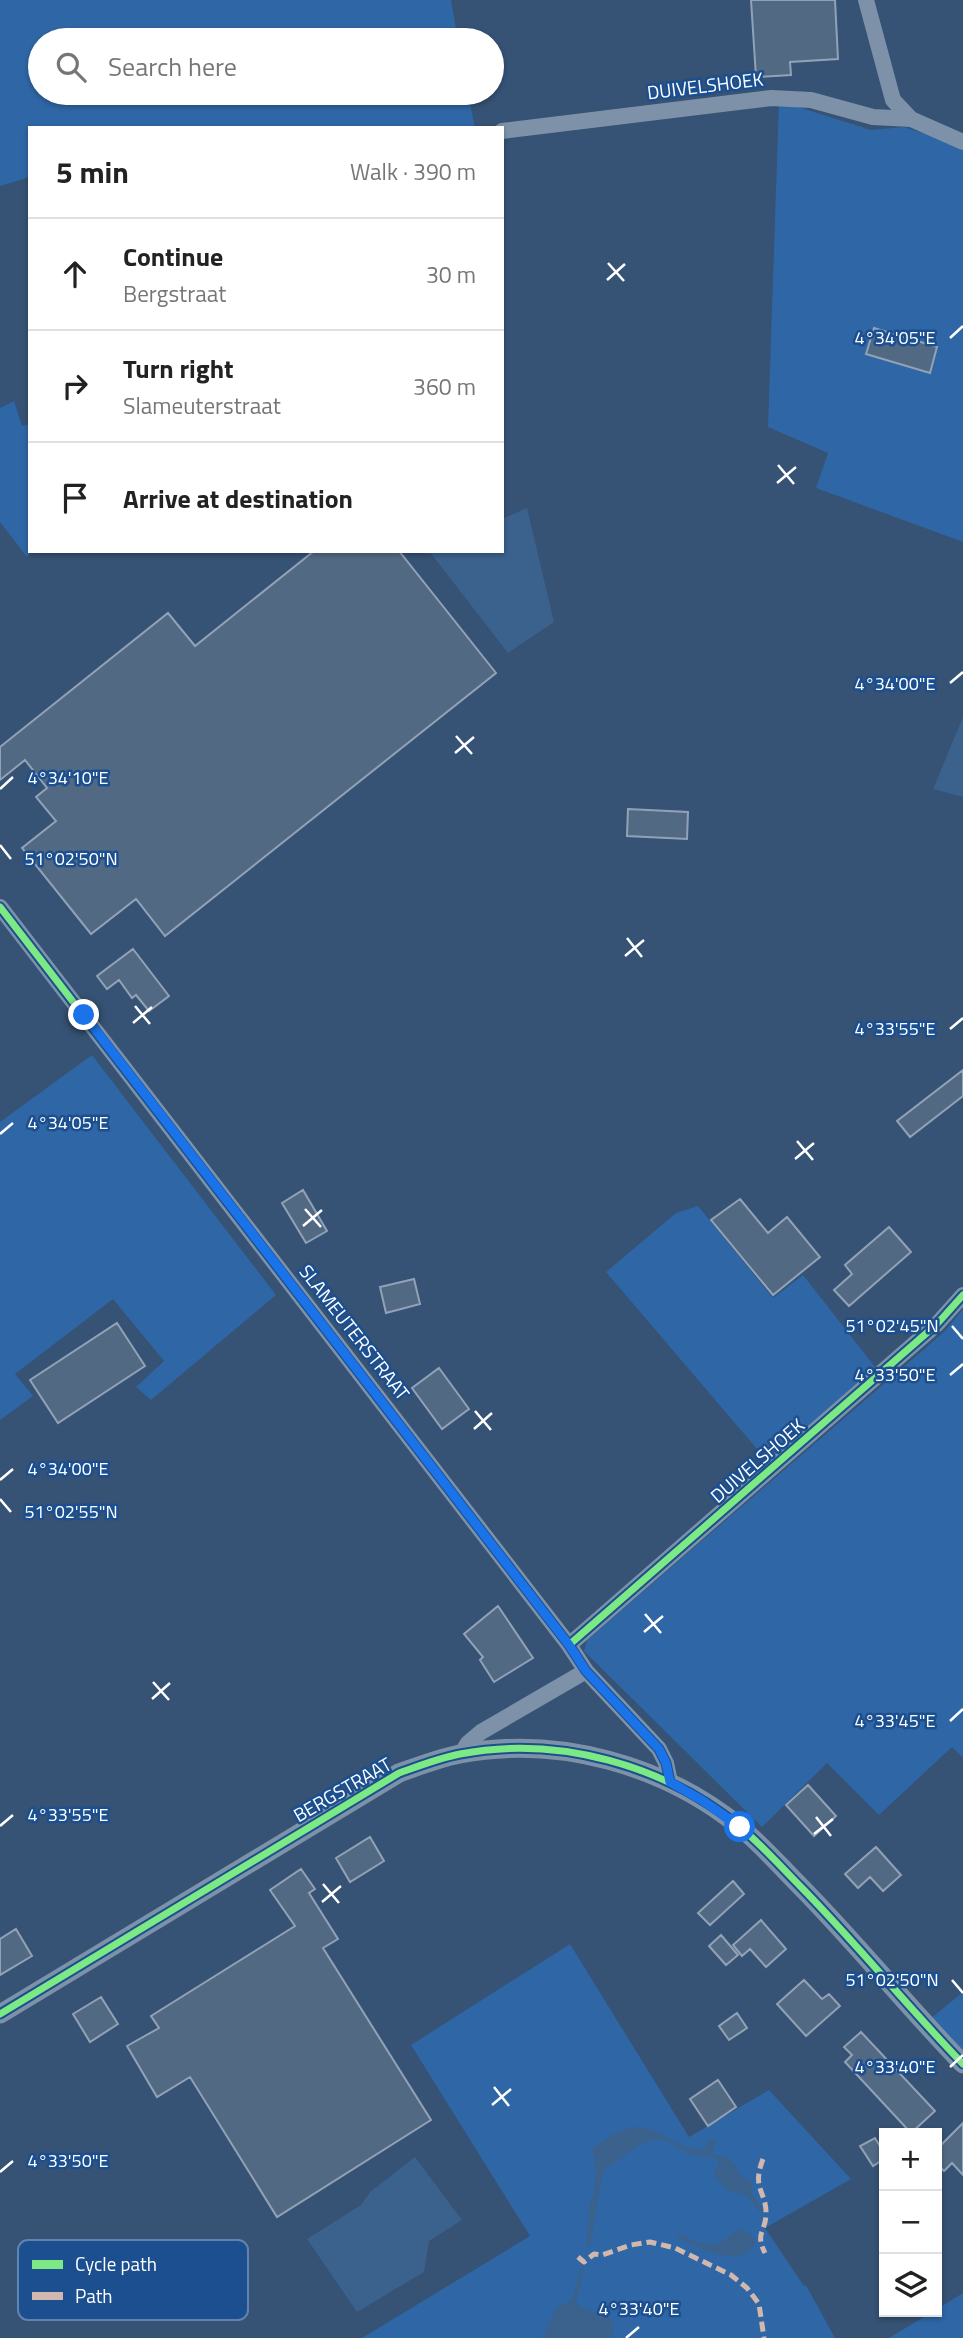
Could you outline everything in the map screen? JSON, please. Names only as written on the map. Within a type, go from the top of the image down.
[{"type":"street","name":"DUIVELSHOEK","points":[[866,0],[893,100],[911,119]]},
{"type":"street","name":"DUIVELSHOEK","points":[[504,131],[771,97],[811,100],[873,117],[911,119],[963,142]]},
{"type":"street","name":"SLAMEUTERSTRAAT","points":[[0,907],[569,1645],[586,1671],[659,1749],[666,1763],[670,1782]]},
{"type":"street","name":"DUIVELSHOEK","points":[[569,1645],[937,1324],[963,1295]]},
{"type":"street","points":[[461,1754],[468,1743],[481,1732],[586,1671]]},
{"type":"street","name":"BERGSTRAAT","points":[[0,2014],[399,1773],[461,1754],[518,1750],[584,1754],[617,1762],[670,1782],[740,1827],[826,1913],[963,2064]]},
{"type":"shaded area","points":[[0,0],[451,0],[456,28],[28,28],[28,105],[470,105],[475,126],[28,126],[28,178],[0,186]]},
{"type":"shaded area","points":[[779,101],[871,130],[904,127],[963,146],[963,542],[816,488],[828,453],[768,427]]},
{"type":"shaded area","points":[[14,401],[22,426],[28,424],[28,553],[30,553],[27,557],[0,522],[0,408]]},
{"type":"shaded area","points":[[527,508],[554,622],[508,653],[431,553],[504,553],[504,518]]},
{"type":"shaded area","points":[[963,717],[963,797],[933,789]]},
{"type":"shaded area","points":[[92,1055],[276,1295],[151,1400],[136,1387],[164,1361],[113,1299],[15,1374],[33,1396],[0,1420],[0,1122]]},
{"type":"shaded area","points":[[698,1206],[773,1298],[803,1275],[875,1367],[769,1463],[606,1272],[676,1213]]},
{"type":"shaded area","points":[[963,1309],[963,1758],[952,1747],[879,1815],[827,1763],[762,1827],[584,1651],[587,1640],[944,1332]]},
{"type":"shaded area","points":[[570,1944],[689,2137],[769,2090],[851,2179],[765,2228],[804,2286],[806,2285],[835,2338],[362,2338],[530,2236],[411,2045]]},
{"type":"shaded area","points":[[963,1992],[963,2059],[929,2020]]},
{"type":"shaded area","points":[[634,2127],[653,2130],[694,2149],[704,2150],[710,2139],[714,2139],[716,2142],[711,2154],[729,2158],[743,2177],[752,2182],[752,2194],[763,2211],[760,2212],[746,2195],[725,2188],[714,2174],[719,2161],[716,2159],[685,2152],[669,2142],[652,2140],[636,2148],[603,2173],[590,2246],[587,2247],[589,2208],[596,2176],[592,2149],[613,2134]]},
{"type":"shaded area","points":[[415,2157],[462,2220],[429,2241],[424,2272],[357,2312],[307,2239],[361,2205],[370,2192]]},
{"type":"shaded area","points":[[742,2229],[752,2236],[756,2243],[749,2251],[731,2256],[700,2248],[681,2239],[677,2234],[712,2245]]},
{"type":"shaded area","points":[[586,2259],[576,2303],[584,2309],[609,2317],[614,2327],[611,2338],[543,2338],[555,2309],[571,2301]]},
{"type":"shaded area","points":[[963,2293],[963,2338],[889,2338],[924,2317],[942,2317],[942,2306]]},
{"type":"building","points":[[751,0],[835,0],[838,59],[790,62],[791,75],[756,77]]},
{"type":"building","points":[[874,328],[937,347],[930,373],[866,354]]},
{"type":"building","points":[[311,553],[401,553],[496,673],[165,936],[136,899],[91,934],[22,848],[56,821],[36,797],[47,788],[25,760],[0,780],[0,747],[168,613],[195,646]]},
{"type":"building","points":[[628,809],[688,812],[687,839],[627,836]]},
{"type":"building","points":[[133,949],[169,996],[149,1011],[136,995],[132,998],[119,980],[107,989],[97,976]]},
{"type":"building","points":[[963,1070],[963,1096],[910,1137],[897,1121]]},
{"type":"building","points":[[303,1190],[327,1231],[306,1243],[282,1203]]},
{"type":"building","points":[[740,1199],[768,1233],[787,1217],[820,1257],[773,1295],[711,1220]]},
{"type":"building","points":[[889,1227],[911,1252],[849,1306],[834,1290],[852,1274],[845,1265]]},
{"type":"building","points":[[414,1279],[420,1304],[386,1313],[380,1287]]},
{"type":"building","points":[[117,1323],[145,1366],[58,1423],[30,1380]]},
{"type":"building","points":[[439,1368],[469,1409],[442,1429],[412,1388]]},
{"type":"building","points":[[498,1606],[533,1658],[494,1682],[480,1660],[483,1657],[464,1634]]},
{"type":"building","points":[[808,1785],[836,1816],[814,1836],[786,1805]]},
{"type":"building","points":[[370,1837],[384,1861],[350,1882],[336,1858]]},
{"type":"building","points":[[876,1847],[901,1875],[883,1891],[870,1877],[858,1888],[845,1874]]},
{"type":"building","points":[[301,1869],[315,1889],[309,1893],[338,1939],[323,1948],[431,2120],[277,2217],[190,2077],[157,2097],[127,2046],[159,2028],[151,2016],[295,1926],[270,1890]]},
{"type":"building","points":[[733,1881],[744,1894],[710,1925],[698,1913]]},
{"type":"building","points":[[761,1920],[786,1949],[766,1967],[750,1949],[742,1956],[733,1945]]},
{"type":"building","points":[[16,1929],[32,1956],[0,1975],[0,1939]]},
{"type":"building","points":[[721,1935],[738,1955],[726,1965],[709,1946]]},
{"type":"building","points":[[804,1980],[822,1999],[829,1994],[840,2006],[806,2036],[777,2004]]},
{"type":"building","points":[[101,1997],[118,2024],[90,2042],[73,2014]]},
{"type":"building","points":[[737,2013],[747,2028],[729,2040],[719,2026]]},
{"type":"building","points":[[861,2032],[935,2111],[916,2128],[906,2128],[845,2062],[852,2055],[844,2047]]},
{"type":"building","points":[[718,2080],[736,2107],[708,2126],[690,2099]]},
{"type":"building","points":[[963,2123],[963,2175],[952,2163],[944,2171],[942,2169],[942,2144]]},
{"type":"building","points":[[875,2138],[879,2145],[879,2162],[873,2166],[860,2146]]},
{"type":"marked path","points":[[763,2159],[759,2184],[766,2207],[761,2237],[765,2253]]},
{"type":"marked path","points":[[578,2257],[584,2262],[594,2254],[602,2255],[650,2242],[675,2248],[731,2275],[747,2288],[759,2304],[764,2338]]},
{"type":"cycle path","points":[[0,907],[569,1645],[586,1671],[659,1749],[666,1763],[670,1782]]},
{"type":"cycle path","points":[[569,1645],[937,1324],[963,1295]]},
{"type":"cycle path","points":[[0,2014],[399,1773],[460,1754],[497,1749],[534,1749],[572,1752],[644,1772],[710,1805],[740,1827],[822,1909],[963,2064]]},
{"type":"route","points":[[84,1015],[569,1645],[586,1671],[659,1749],[666,1763],[670,1782],[740,1827]]}]
